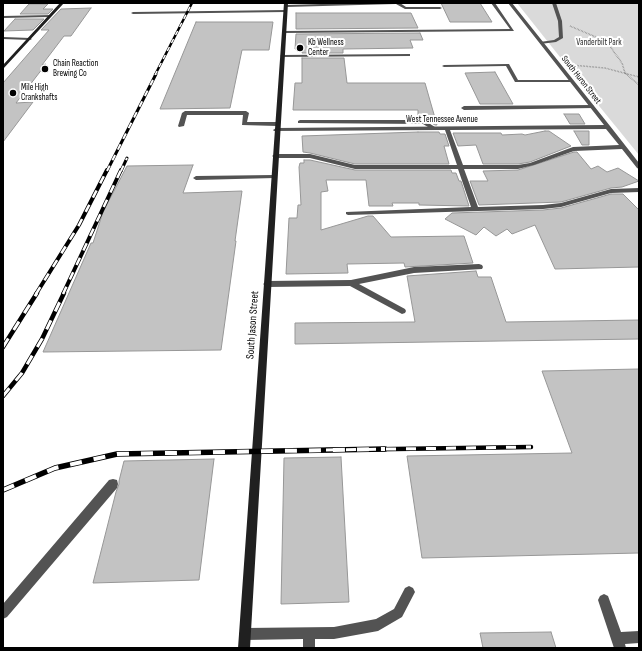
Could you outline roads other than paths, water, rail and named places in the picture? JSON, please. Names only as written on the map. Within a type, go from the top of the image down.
[{"type":"street","points":[[4,66],[62,3]]},
{"type":"street","points":[[133,12],[340,6],[353,3],[397,3],[405,8],[440,8]]},
{"type":"street","points":[[284,32],[513,30],[493,3]]},
{"type":"street","name":"South Huron Street","points":[[510,3],[639,167]]},
{"type":"street","points":[[541,43],[556,41],[561,38],[559,18],[554,3]]},
{"type":"street","name":"South Jason Street","points":[[244,648],[273,177],[286,7]]},
{"type":"street","points":[[3,17],[50,16]]},
{"type":"street","points":[[3,38],[30,38]]},
{"type":"street","points":[[282,56],[408,55]]},
{"type":"street","points":[[444,66],[507,65],[517,81],[571,81]]},
{"type":"street","points":[[464,108],[592,107]]},
{"type":"street","name":"West Tennessee Avenue","points":[[181,126],[186,113],[246,113],[244,124],[277,127],[435,129],[608,127]]},
{"type":"street","points":[[300,122],[424,122],[435,129]]},
{"type":"street","points":[[447,129],[476,209]]},
{"type":"street","points":[[275,156],[310,156],[355,166],[518,167],[532,164],[573,149],[623,147]]},
{"type":"street","points":[[196,178],[273,177]]},
{"type":"street","points":[[348,213],[543,207],[561,205],[611,191],[639,190]]},
{"type":"street","points":[[267,284],[352,283],[414,270],[479,267]]},
{"type":"street","points":[[352,283],[402,311]]},
{"type":"street","points":[[3,613],[113,484]]},
{"type":"street","points":[[245,634],[334,633],[378,625],[398,613],[409,592]]},
{"type":"street","points":[[604,600],[618,643],[639,637]]},
{"type":"street","points":[[309,633],[309,648]]},
{"type":"railway","points":[[155,75],[192,3]]},
{"type":"railway","points":[[107,171],[156,74]]},
{"type":"railway","points":[[121,171],[127,158]]},
{"type":"railway","points":[[36,294],[79,225],[107,170]]},
{"type":"railway","points":[[63,294],[121,170]]},
{"type":"railway","points":[[3,347],[37,293]]},
{"type":"railway","points":[[3,396],[22,373],[42,339],[64,293]]},
{"type":"railway","points":[[351,450],[531,447]]},
{"type":"railway","points":[[351,450],[385,449]]},
{"type":"railway","points":[[326,450],[351,450]]},
{"type":"railway","points":[[3,490],[55,468],[117,454],[351,450]]},
{"type":"place","name":"Kb Wellness Center","points":[[300,48]]},
{"type":"place","name":"Chain Reaction Brewing Co","points":[[45,69]]},
{"type":"place","name":"Mile High Crankshafts","points":[[13,93]]},
{"type":"park label","name":"Vanderbilt Park","points":[[599,43]]}]
